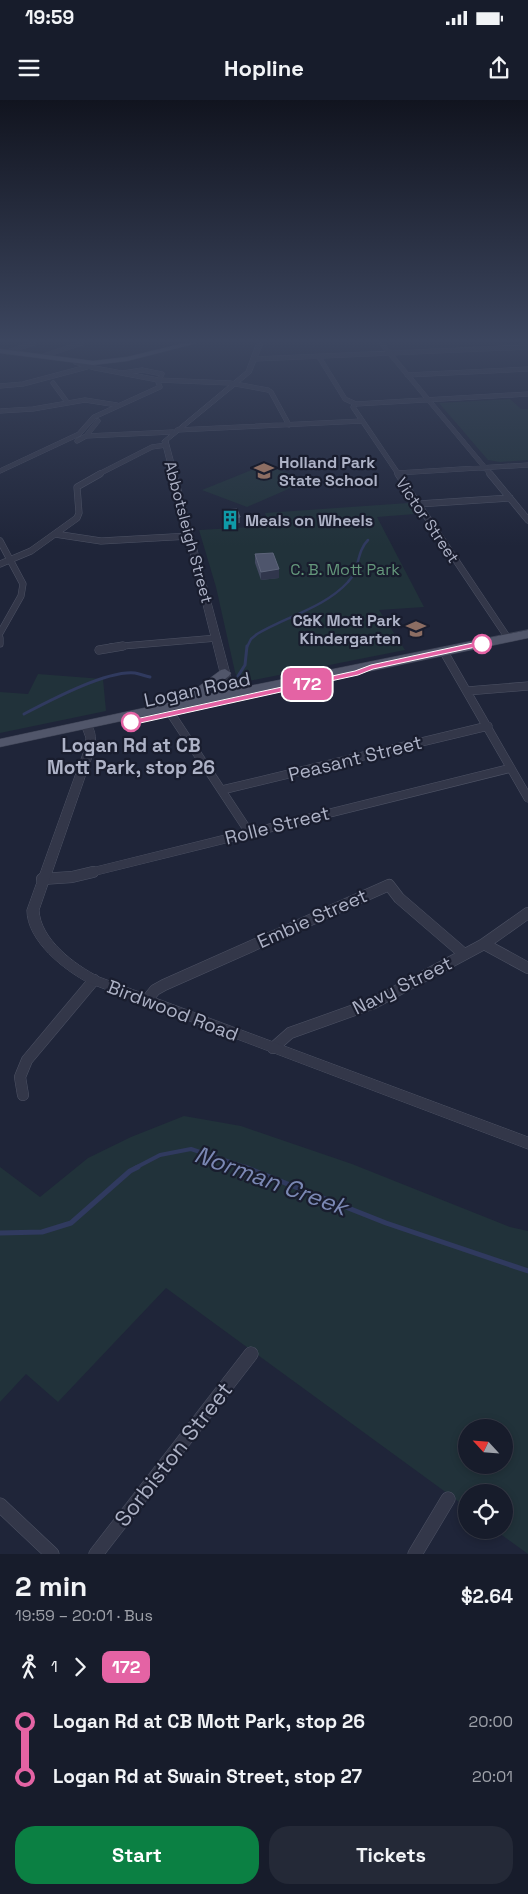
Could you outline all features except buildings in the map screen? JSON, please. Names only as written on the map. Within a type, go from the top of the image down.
[{"type":"main road","name":"Logan Road","points":[[0,750],[195,701],[231,697],[358,673],[371,667],[528,634]]},
{"type":"main road","points":[[195,701],[199,693],[225,673]]},
{"type":"main road","name":"Logan Road","points":[[0,743],[171,714],[231,697]]},
{"type":"street","points":[[0,471],[80,434],[94,417],[107,411]]},
{"type":"street","points":[[86,436],[99,419],[115,411]]},
{"type":"street","name":"Abbotsleigh Street","points":[[200,411],[166,438],[166,445],[231,697]]},
{"type":"street","points":[[281,411],[289,425]]},
{"type":"street","name":"Victor Street","points":[[355,411],[508,638]]},
{"type":"street","points":[[437,411],[528,520]]},
{"type":"street","points":[[0,477],[86,436],[362,421]]},
{"type":"street","points":[[0,564],[12,561],[77,518],[79,513],[77,487],[80,484],[152,447],[166,445]]},
{"type":"street","points":[[398,473],[528,465]]},
{"type":"street","points":[[418,504],[510,498]]},
{"type":"street","points":[[55,534],[108,542],[190,536]]},
{"type":"street","points":[[0,541],[23,584],[23,589],[0,633]]},
{"type":"street","points":[[0,638],[0,644]]},
{"type":"street","points":[[99,650],[113,647],[217,638]]},
{"type":"street","points":[[444,652],[528,798]]},
{"type":"street","points":[[467,691],[528,686]]},
{"type":"street","points":[[171,714],[222,790],[244,829],[249,832]]},
{"type":"street","name":"Peasant Street","points":[[222,790],[488,726]]},
{"type":"street","name":"Birdwood Road","points":[[87,728],[91,739],[90,748],[42,879],[33,910],[36,926],[72,967],[94,980],[528,1143]]},
{"type":"street","name":"Rolle Street","points":[[42,879],[72,878],[249,832],[510,768]]},
{"type":"street","name":"Embie Street","points":[[147,1000],[155,990],[164,985],[389,885],[399,898],[464,954]]},
{"type":"street","name":"Navy Street","points":[[273,1048],[290,1033],[374,1003],[484,944],[528,913]]},
{"type":"street","points":[[484,944],[528,968]]},
{"type":"street","points":[[23,1095],[20,1081],[27,1060],[94,980]]},
{"type":"street","name":"Sorbiston Street","points":[[96,1554],[250,1354]]},
{"type":"street","points":[[415,1554],[448,1499]]},
{"type":"street","points":[[0,1505],[52,1554]]},
{"type":"green space","points":[[446,411],[528,411],[528,460],[500,462],[488,460]]},
{"type":"green space","points":[[264,465],[309,480],[247,507],[202,490]]},
{"type":"green space","name":"C. B. Mott Park","points":[[408,503],[415,514],[377,517],[424,607],[379,610],[405,650],[239,683],[216,587],[199,530],[269,526],[265,513]]},
{"type":"green space","points":[[38,674],[103,679],[106,711],[0,733],[0,692],[28,694]]},
{"type":"green space","points":[[184,1116],[241,1126],[352,1164],[510,1227],[528,1231],[528,1554],[507,1539],[513,1539],[513,1484],[458,1484],[458,1501],[166,1288],[58,1402],[26,1374],[0,1402],[0,1167],[40,1197],[88,1158],[131,1137]]},
{"type":"waterway","points":[[247,647],[251,639],[257,634],[317,605],[338,591],[352,577],[364,545],[368,540]]},
{"type":"waterway","points":[[238,676],[245,665],[247,646]]},
{"type":"waterway","points":[[24,714],[78,688],[109,676],[135,673],[150,677]]},
{"type":"waterway","name":"Norman Creek","points":[[135,1168],[160,1155],[191,1149],[245,1167]]},
{"type":"waterway","name":"Norman Creek","points":[[0,1233],[42,1232],[71,1223],[130,1171],[138,1167]]},
{"type":"waterway","name":"Norman Creek","points":[[245,1167],[386,1223],[528,1271]]},
{"type":"bus line","name":"172","points":[[131,722],[358,673],[371,667],[482,644]]},
{"type":"place","name":"Holland Park State School","points":[[264,471]]},
{"type":"place","name":"Meals on Wheels","points":[[230,520]]},
{"type":"place","name":"C&K Mott Park Kindergarten","points":[[416,629]]},
{"type":"place","name":"Logan Rd at CB Mott Park, stop 26","points":[[131,722]]}]
